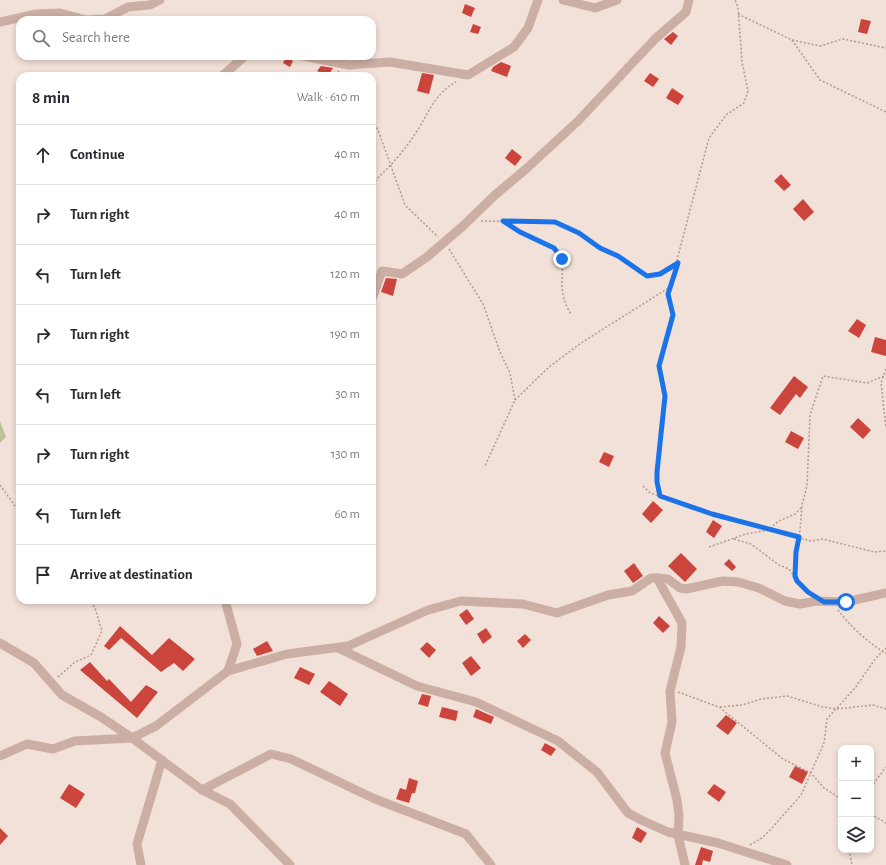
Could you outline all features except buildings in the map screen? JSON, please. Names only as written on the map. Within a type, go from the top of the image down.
[{"type":"street","points":[[111,16],[128,7],[150,5],[160,0]]},
{"type":"street","points":[[323,60],[349,65],[390,62],[468,75],[514,47],[528,28],[538,0]]},
{"type":"street","points":[[563,0],[595,8],[617,0]]},
{"type":"street","points":[[376,288],[382,271],[402,274],[445,242],[468,222],[495,194],[526,169],[578,121],[655,39],[686,12],[689,0]]},
{"type":"street","points":[[27,16],[60,13],[72,16]]},
{"type":"street","points":[[0,22],[16,18]]},
{"type":"street","points":[[227,72],[241,60]]},
{"type":"street","points":[[0,756],[27,744],[53,749],[75,741],[132,738],[156,726],[228,671],[287,654],[348,646],[428,610],[461,601],[523,604],[557,613],[608,595],[632,591],[651,578],[668,579],[680,588],[686,589],[723,581],[738,582],[759,588],[791,603],[846,602],[886,592]]},
{"type":"street","points":[[657,578],[682,623],[681,647],[670,691],[672,722],[666,753],[677,800],[679,815],[678,835],[685,865]]},
{"type":"street","points":[[226,604],[237,644],[228,671]]},
{"type":"street","points":[[0,643],[34,663],[62,695],[101,717],[132,738],[202,790],[230,804],[290,865]]},
{"type":"street","points":[[338,648],[417,686],[476,702],[558,741],[597,772],[628,813],[668,832],[718,842],[738,850],[787,865]]},
{"type":"street","points":[[202,790],[271,754],[291,759],[375,800],[466,834],[491,865]]},
{"type":"street","points":[[141,865],[137,844],[162,760]]},
{"type":"path","points":[[660,496],[657,477],[659,440],[665,396],[659,366],[673,315],[668,294],[678,263],[709,138],[726,116],[744,103],[748,91],[742,62],[738,7],[735,0]]},
{"type":"path","points":[[738,14],[792,40],[820,46],[843,39],[886,48]]},
{"type":"path","points":[[792,40],[820,80],[886,112]]},
{"type":"path","points":[[376,180],[391,166],[414,136],[432,104],[446,87],[468,75]]},
{"type":"path","points":[[376,127],[405,205],[445,242],[483,304],[500,352],[510,373],[515,400]]},
{"type":"path","points":[[503,221],[520,232],[554,248],[562,259],[564,272],[562,287],[565,304],[571,314]]},
{"type":"path","points":[[468,222],[555,222],[579,233],[600,248],[618,256],[647,276],[660,274],[678,263]]},
{"type":"path","points":[[485,466],[515,400],[549,367],[581,342],[670,287]]},
{"type":"path","points":[[886,370],[881,383],[886,428]]},
{"type":"path","points":[[795,576],[796,552],[802,505],[807,486],[810,415],[823,376],[867,382],[884,376]]},
{"type":"path","points":[[0,485],[16,507]]},
{"type":"path","points":[[643,486],[650,494],[768,530],[811,541],[823,539],[874,552],[886,551]]},
{"type":"path","points":[[709,547],[768,530],[779,521],[795,514],[802,505]]},
{"type":"path","points":[[734,539],[751,544],[779,565],[789,569],[801,586],[827,602],[848,623],[886,653]]},
{"type":"path","points":[[51,683],[75,662],[91,655],[102,631],[95,608],[92,604]]},
{"type":"path","points":[[738,850],[762,838],[782,818],[801,795],[824,743],[826,719],[855,688],[871,664],[886,648]]},
{"type":"path","points":[[670,691],[719,707],[783,759],[811,773],[824,788],[838,798]]},
{"type":"path","points":[[719,707],[742,705],[761,699],[787,696],[823,708],[835,709],[873,705],[886,710]]},
{"type":"path","points":[[874,783],[886,767]]},
{"type":"path","points":[[874,816],[886,823]]},
{"type":"path","points":[[850,853],[852,865]]},
{"type":"green space","points":[[0,421],[6,437],[0,443]]},
{"type":"route","points":[[562,259],[554,248],[513,229],[503,221],[555,222],[579,233],[600,248],[618,256],[630,266],[647,276],[660,274],[678,263],[668,294],[673,315],[659,366],[665,396],[659,440],[660,446],[657,472],[657,482],[660,496],[712,514],[799,537],[796,552],[795,576],[797,581],[808,592],[824,602],[846,602]]}]
